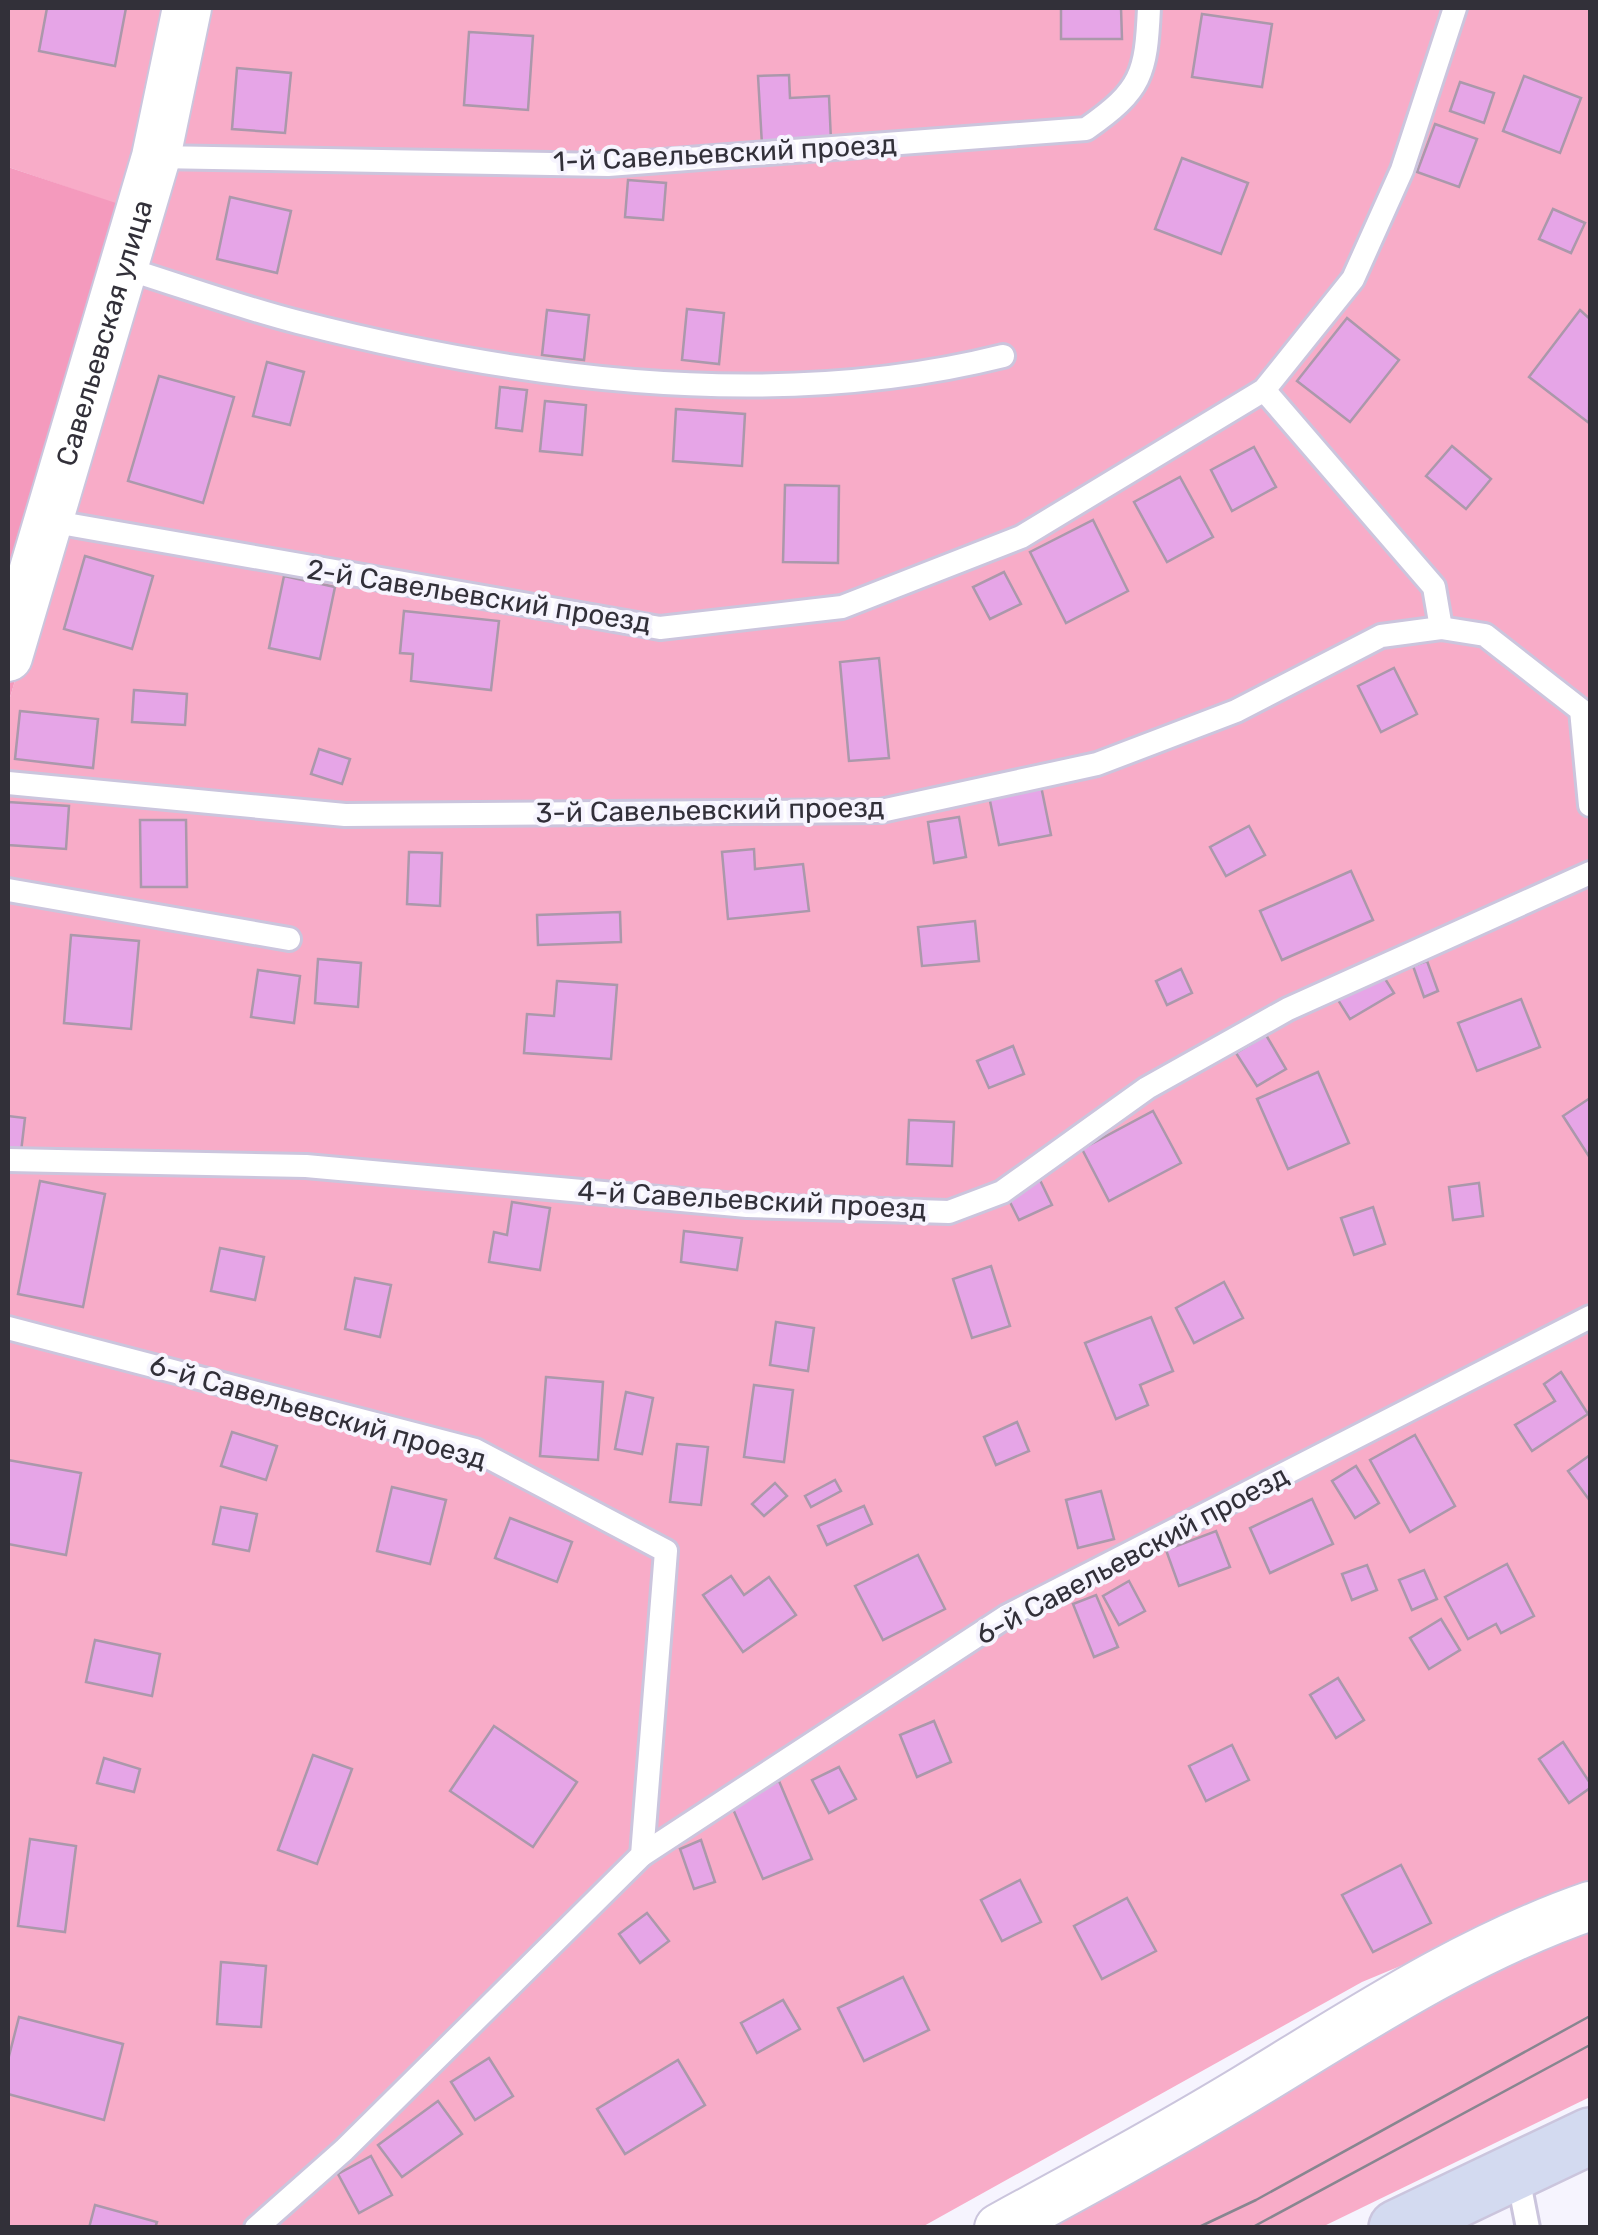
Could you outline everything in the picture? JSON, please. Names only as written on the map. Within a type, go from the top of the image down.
[{"type":"main road","points":[[1397,2228],[1590,2136]]},
{"type":"street","name":"Савельевская улица","points":[[8,656],[156,157],[187,8]]},
{"type":"street","points":[[999,2228],[1164,2139],[1443,1971],[1517,1931],[1590,1906]]},
{"type":"lane","name":"1-й Савельевский проезд","points":[[156,157],[608,165],[1086,129],[1123,103],[1146,62],[1149,8]]},
{"type":"lane","name":"2-й Савельевский проезд","points":[[50,521],[660,628],[842,607],[1021,537],[1264,390],[1353,279],[1402,170],[1455,8]]},
{"type":"lane","points":[[124,268],[298,322],[509,365],[654,384],[811,385],[946,370],[1004,356]]},
{"type":"lane","points":[[1264,390],[1434,588],[1441,628],[1485,635],[1586,705],[1590,805]]},
{"type":"lane","name":"3-й Савельевский проезд","points":[[8,783],[345,815],[881,811],[1097,764],[1236,711],[1381,636],[1441,628]]},
{"type":"lane","name":"4-й Савельевский проезд","points":[[8,1160],[306,1166],[747,1206],[949,1212],[1002,1192],[1146,1088],[1288,1009],[1590,873]]},
{"type":"lane","points":[[8,890],[289,939]]},
{"type":"lane","name":"6-й Савельевский проезд","points":[[256,2228],[344,2150],[642,1855],[1007,1616],[1590,1318]]},
{"type":"lane","name":"6-й Савельевский проезд","points":[[8,1328],[475,1450],[666,1551],[642,1855]]},
{"type":"lane","points":[[1517,2171],[1528,2228]]},
{"type":"shaded area","points":[[8,8],[1590,8],[1590,1887],[1362,1982],[922,2227],[8,2227],[8,704],[155,217],[8,167]]},
{"type":"shaded area","points":[[8,167],[155,216],[8,704]]},
{"type":"shaded area","points":[[1590,1919],[1590,2097],[1322,2227],[984,2228]]},
{"type":"building","points":[[47,8],[126,8],[115,66],[39,51]]},
{"type":"building","points":[[1061,8],[1121,8],[1122,39],[1061,39]]},
{"type":"building","points":[[1202,14],[1272,24],[1262,87],[1192,77]]},
{"type":"building","points":[[469,32],[533,36],[528,110],[464,105]]},
{"type":"building","points":[[237,68],[291,73],[285,133],[232,129]]},
{"type":"building","points":[[789,75],[790,98],[829,96],[831,141],[762,145],[758,76]]},
{"type":"building","points":[[1524,76],[1581,98],[1560,153],[1503,131]]},
{"type":"building","points":[[1460,82],[1494,93],[1484,123],[1450,111]]},
{"type":"building","points":[[1435,124],[1477,139],[1459,187],[1417,172]]},
{"type":"building","points":[[1182,158],[1248,183],[1221,254],[1155,229]]},
{"type":"building","points":[[628,180],[666,183],[663,220],[625,217]]},
{"type":"building","points":[[230,197],[291,211],[277,273],[217,259]]},
{"type":"building","points":[[1553,209],[1585,223],[1571,253],[1539,239]]},
{"type":"building","points":[[687,309],[724,313],[719,364],[682,360]]},
{"type":"building","points":[[547,310],[589,315],[584,360],[542,355]]},
{"type":"building","points":[[1580,310],[1590,319],[1589,423],[1529,377]]},
{"type":"building","points":[[1347,318],[1399,360],[1350,422],[1297,381]]},
{"type":"building","points":[[267,362],[304,372],[290,425],[253,416]]},
{"type":"building","points":[[159,376],[234,397],[203,503],[128,481]]},
{"type":"building","points":[[500,387],[527,390],[522,431],[496,428]]},
{"type":"building","points":[[545,401],[586,405],[582,455],[540,451]]},
{"type":"building","points":[[676,409],[745,414],[742,466],[673,461]]},
{"type":"building","points":[[1452,446],[1491,479],[1466,509],[1426,476]]},
{"type":"building","points":[[1254,447],[1276,487],[1232,511],[1211,470]]},
{"type":"building","points":[[1180,477],[1213,537],[1167,562],[1134,502]]},
{"type":"building","points":[[785,485],[839,486],[838,563],[783,562]]},
{"type":"building","points":[[1093,520],[1128,591],[1066,623],[1030,552]]},
{"type":"building","points":[[85,556],[153,576],[132,649],[64,629]]},
{"type":"building","points":[[1004,572],[1021,604],[990,619],[973,587]]},
{"type":"building","points":[[284,576],[335,587],[320,659],[269,648]]},
{"type":"building","points":[[404,611],[499,621],[491,690],[411,681],[413,654],[400,653]]},
{"type":"building","points":[[879,658],[889,758],[849,761],[840,662]]},
{"type":"building","points":[[1394,668],[1417,714],[1381,732],[1358,686]]},
{"type":"building","points":[[134,690],[187,694],[185,725],[132,722]]},
{"type":"building","points":[[20,711],[98,719],[93,768],[15,759]]},
{"type":"building","points":[[319,749],[350,759],[342,784],[311,774]]},
{"type":"building","points":[[1041,786],[1051,835],[999,845],[989,796]]},
{"type":"building","points":[[8,802],[69,806],[66,849],[8,845]]},
{"type":"building","points":[[959,817],[966,857],[934,863],[928,822]]},
{"type":"building","points":[[140,820],[186,820],[187,887],[141,887]]},
{"type":"building","points":[[1249,826],[1265,855],[1226,876],[1210,847]]},
{"type":"building","points":[[754,849],[755,869],[803,864],[809,911],[728,919],[722,852]]},
{"type":"building","points":[[409,852],[442,853],[440,906],[407,904]]},
{"type":"building","points":[[1351,871],[1373,920],[1282,960],[1260,911]]},
{"type":"building","points":[[620,912],[621,942],[538,945],[537,915]]},
{"type":"building","points":[[975,921],[979,961],[922,966],[918,927]]},
{"type":"building","points":[[71,935],[139,941],[131,1029],[64,1023]]},
{"type":"building","points":[[318,959],[361,963],[358,1007],[315,1003]]},
{"type":"building","points":[[1427,961],[1438,991],[1424,997],[1413,966]]},
{"type":"building","points":[[1181,969],[1192,993],[1167,1005],[1156,981]]},
{"type":"building","points":[[258,970],[300,976],[294,1023],[251,1017]]},
{"type":"building","points":[[1382,974],[1394,993],[1350,1019],[1338,1000]]},
{"type":"building","points":[[557,981],[617,985],[611,1059],[524,1053],[527,1014],[554,1016]]},
{"type":"building","points":[[1521,999],[1540,1047],[1477,1071],[1458,1023]]},
{"type":"building","points":[[1266,1035],[1286,1069],[1257,1086],[1236,1053]]},
{"type":"building","points":[[1013,1046],[1024,1074],[989,1088],[977,1061]]},
{"type":"building","points":[[1318,1072],[1349,1143],[1288,1169],[1257,1099]]},
{"type":"building","points":[[1590,1098],[1590,1158],[1563,1116]]},
{"type":"building","points":[[1153,1111],[1181,1163],[1109,1201],[1082,1149]]},
{"type":"building","points":[[8,1116],[25,1118],[21,1152],[8,1151]]},
{"type":"building","points":[[909,1120],[954,1122],[952,1166],[907,1164]]},
{"type":"building","points":[[1039,1178],[1052,1205],[1019,1220],[1006,1194]]},
{"type":"building","points":[[40,1181],[105,1194],[83,1307],[18,1294]]},
{"type":"building","points":[[1479,1183],[1483,1216],[1453,1220],[1449,1187]]},
{"type":"building","points":[[512,1202],[550,1208],[540,1270],[489,1262],[494,1232],[507,1235]]},
{"type":"building","points":[[1373,1207],[1385,1244],[1354,1255],[1341,1218]]},
{"type":"building","points":[[684,1231],[742,1238],[737,1270],[681,1262]]},
{"type":"building","points":[[220,1248],[264,1257],[255,1300],[211,1291]]},
{"type":"building","points":[[991,1266],[1010,1326],[972,1338],[953,1279]]},
{"type":"building","points":[[355,1278],[391,1285],[380,1337],[345,1329]]},
{"type":"building","points":[[1224,1282],[1243,1318],[1194,1343],[1176,1308]]},
{"type":"building","points":[[1151,1317],[1173,1371],[1140,1385],[1148,1405],[1116,1419],[1085,1343]]},
{"type":"building","points":[[776,1322],[814,1328],[808,1371],[770,1365]]},
{"type":"building","points":[[1561,1372],[1588,1414],[1532,1451],[1515,1425],[1555,1401],[1544,1384]]},
{"type":"building","points":[[546,1377],[603,1382],[598,1460],[540,1456]]},
{"type":"building","points":[[754,1385],[793,1390],[784,1462],[744,1457]]},
{"type":"building","points":[[626,1392],[653,1398],[642,1454],[615,1449]]},
{"type":"building","points":[[1017,1422],[1029,1451],[996,1465],[984,1437]]},
{"type":"building","points":[[232,1432],[277,1446],[266,1480],[221,1466]]},
{"type":"building","points":[[1415,1435],[1455,1506],[1410,1532],[1370,1460]]},
{"type":"building","points":[[677,1444],[708,1447],[701,1505],[670,1502]]},
{"type":"building","points":[[1590,1455],[1590,1501],[1568,1471]]},
{"type":"building","points":[[8,1460],[81,1473],[66,1555],[8,1544]]},
{"type":"building","points":[[1356,1466],[1379,1503],[1355,1518],[1332,1481]]},
{"type":"building","points":[[835,1480],[841,1491],[811,1507],[805,1496]]},
{"type":"building","points":[[775,1483],[787,1496],[764,1516],[752,1504]]},
{"type":"building","points":[[392,1487],[446,1500],[430,1564],[377,1551]]},
{"type":"building","points":[[1101,1491],[1114,1539],[1078,1548],[1066,1500]]},
{"type":"building","points":[[1312,1499],[1333,1544],[1270,1573],[1250,1528]]},
{"type":"building","points":[[864,1506],[872,1524],[827,1545],[818,1526]]},
{"type":"building","points":[[221,1507],[257,1514],[249,1551],[213,1544]]},
{"type":"building","points":[[510,1518],[572,1542],[557,1582],[495,1558]]},
{"type":"building","points":[[1216,1531],[1230,1567],[1179,1586],[1166,1550]]},
{"type":"building","points":[[918,1555],[945,1609],[883,1640],[855,1586]]},
{"type":"building","points":[[1507,1564],[1534,1616],[1501,1633],[1496,1624],[1468,1639],[1445,1597]]},
{"type":"building","points":[[1367,1565],[1377,1590],[1352,1600],[1342,1574]]},
{"type":"building","points":[[1424,1570],[1437,1599],[1412,1610],[1399,1580]]},
{"type":"building","points":[[731,1576],[744,1595],[769,1577],[796,1615],[743,1652],[703,1595]]},
{"type":"building","points":[[1129,1581],[1145,1611],[1119,1625],[1103,1596]]},
{"type":"building","points":[[1096,1595],[1118,1647],[1094,1657],[1073,1604]]},
{"type":"building","points":[[1441,1619],[1460,1650],[1429,1669],[1410,1638]]},
{"type":"building","points":[[95,1640],[160,1654],[152,1696],[86,1682]]},
{"type":"building","points":[[1338,1678],[1364,1720],[1336,1738],[1310,1695]]},
{"type":"building","points":[[934,1721],[951,1762],[917,1777],[900,1735]]},
{"type":"building","points":[[494,1726],[577,1782],[533,1847],[450,1791]]},
{"type":"building","points":[[1563,1742],[1590,1783],[1590,1788],[1569,1803],[1539,1759]]},
{"type":"building","points":[[1232,1745],[1249,1780],[1206,1801],[1189,1766]]},
{"type":"building","points":[[313,1755],[352,1769],[317,1864],[278,1850]]},
{"type":"building","points":[[104,1758],[140,1769],[134,1792],[97,1783]]},
{"type":"building","points":[[839,1767],[856,1799],[829,1813],[812,1780]]},
{"type":"building","points":[[779,1781],[812,1859],[763,1879],[730,1802]]},
{"type":"building","points":[[30,1839],[76,1846],[65,1932],[18,1926]]},
{"type":"building","points":[[701,1840],[715,1882],[694,1889],[680,1849]]},
{"type":"building","points":[[1401,1865],[1431,1923],[1373,1952],[1342,1895]]},
{"type":"building","points":[[1020,1880],[1041,1922],[1002,1941],[981,1900]]},
{"type":"building","points":[[1127,1898],[1156,1951],[1102,1979],[1074,1926]]},
{"type":"building","points":[[647,1913],[669,1941],[640,1963],[619,1934]]},
{"type":"building","points":[[221,1962],[266,1966],[261,2027],[217,2024]]},
{"type":"building","points":[[903,1977],[929,2030],[864,2061],[838,2008]]},
{"type":"building","points":[[783,2000],[800,2029],[757,2053],[741,2023]]},
{"type":"building","points":[[19,2017],[123,2044],[104,2120],[8,2094],[8,2060]]},
{"type":"building","points":[[489,2058],[513,2096],[475,2120],[451,2082]]},
{"type":"building","points":[[678,2060],[705,2105],[625,2154],[597,2109]]},
{"type":"building","points":[[438,2101],[462,2134],[402,2177],[378,2145]]},
{"type":"building","points":[[371,2156],[392,2195],[359,2213],[338,2174]]},
{"type":"building","points":[[95,2205],[157,2222],[155,2228],[89,2228]]},
{"type":"tram line","points":[[1197,2228],[1256,2200],[1590,2016]]},
{"type":"tram line","points":[[1251,2228],[1590,2045]]}]
